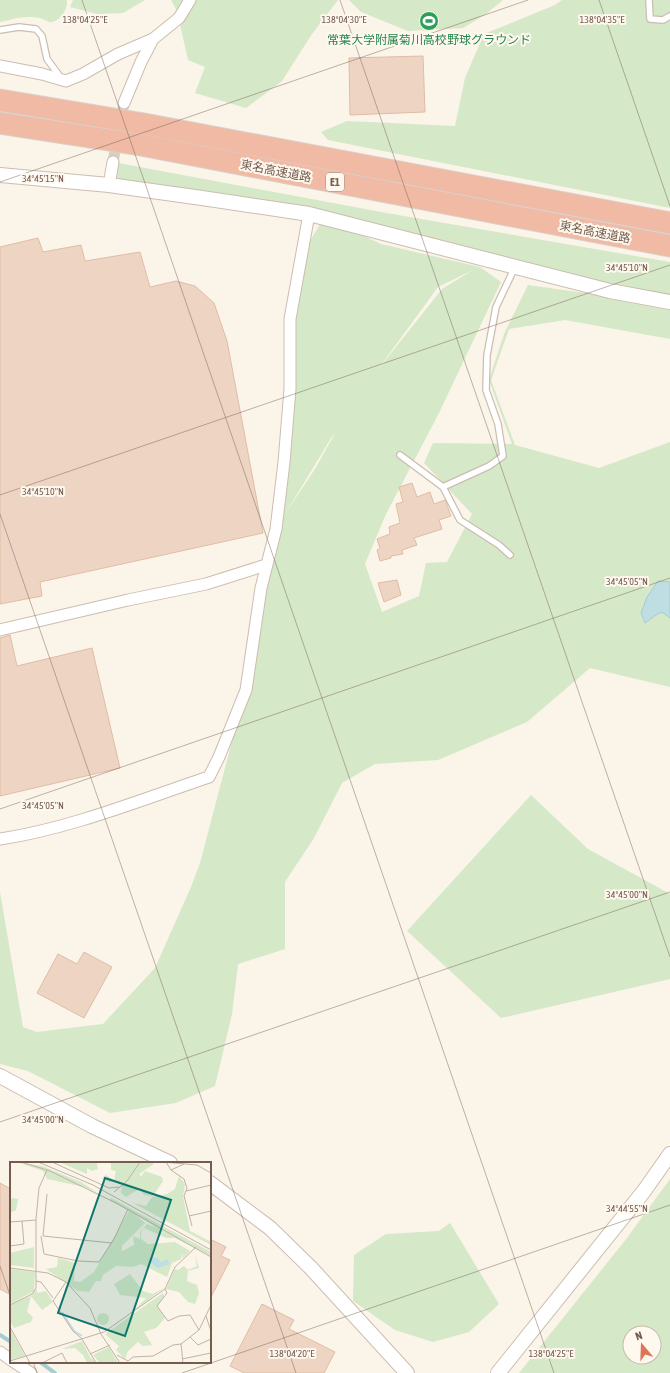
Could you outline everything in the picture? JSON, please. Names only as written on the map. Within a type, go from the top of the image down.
[{"type":"highway","name":"東名高速道路","points":[[0,100],[144,124],[670,223]]},
{"type":"highway","name":"東名高速道路","points":[[0,122],[141,145],[670,246]]},
{"type":"street","points":[[0,66],[42,74],[66,81],[83,74],[118,54],[153,39],[179,18],[190,0]]},
{"type":"street","points":[[124,103],[141,62],[153,39]]},
{"type":"street","points":[[109,186],[113,162]]},
{"type":"street","points":[[0,175],[109,186],[309,214],[610,291],[670,302]]},
{"type":"street","points":[[0,839],[76,822],[209,777],[219,757],[246,690],[260,588],[276,529],[284,462],[290,389],[290,319],[309,214]]},
{"type":"street","points":[[0,630],[128,600],[206,584],[266,565]]},
{"type":"street","points":[[0,1076],[92,1126],[168,1162]]},
{"type":"street","points":[[498,1373],[644,1191],[670,1154]]},
{"type":"street","points":[[211,1184],[275,1233],[311,1268],[406,1373]]},
{"type":"street","points":[[0,1352],[10,1359]]},
{"type":"street","points":[[15,1363],[30,1373]]},
{"type":"lane","points":[[649,0],[650,19],[663,20],[670,16]]},
{"type":"lane","points":[[0,30],[20,27],[36,29],[42,36],[47,59],[62,80]]},
{"type":"lane","points":[[443,487],[489,466],[503,456],[498,424],[486,390],[486,354],[496,307],[515,267]]},
{"type":"lane","points":[[400,455],[443,487],[460,520],[499,545],[510,555]]},
{"type":"green space","points":[[0,0],[67,0],[67,4],[65,11],[60,18],[53,22],[28,17],[0,22]]},
{"type":"green space","points":[[73,0],[145,0],[123,13],[97,14],[70,7]]},
{"type":"green space","points":[[171,0],[338,0],[312,34],[282,81],[246,108],[195,93],[205,67],[188,60],[177,11]]},
{"type":"green space","name":"常葉大学附属菊川高校野球グラウンド","points":[[349,0],[503,0],[486,14],[463,28],[408,31],[361,12]]},
{"type":"green space","points":[[562,0],[670,0],[670,208],[328,140],[321,132],[347,121],[455,126],[465,78],[484,34],[555,5]]},
{"type":"green space","points":[[113,162],[392,214],[670,262],[670,302],[338,224],[381,244],[480,267],[501,282],[439,413],[386,514],[365,564],[382,612],[419,596],[426,563],[447,562],[472,514],[424,463],[433,443],[512,444],[489,380],[504,334],[528,285],[670,305],[670,339],[565,320],[509,329],[491,380],[515,445],[599,468],[670,442],[670,687],[590,668],[527,722],[438,760],[375,764],[342,783],[314,838],[285,882],[285,949],[238,964],[232,1014],[215,1086],[176,1103],[110,1113],[28,1071],[0,1064],[0,892],[23,1027],[37,1032],[103,1024],[155,968],[200,863],[250,673],[276,529],[302,254],[322,221],[109,185]],"holes":[[[473,270],[442,289],[376,372],[438,287]],[[333,435],[315,469],[285,514]]]},
{"type":"green space","points":[[531,795],[588,849],[670,894],[670,979],[501,1018],[407,931]]},
{"type":"green space","points":[[670,1179],[670,1373],[519,1373],[627,1238]]},
{"type":"green space","points":[[450,1223],[499,1304],[469,1332],[433,1342],[395,1330],[353,1301],[354,1255],[386,1234],[439,1231]]},
{"type":"water","points":[[658,581],[670,582],[670,618],[662,612],[645,623],[641,613],[647,597]]},
{"type":"building","points":[[423,56],[425,112],[350,115],[349,58]]},
{"type":"building","points":[[38,238],[43,252],[81,245],[85,261],[140,252],[150,287],[176,281],[195,286],[214,303],[227,341],[263,533],[40,582],[42,596],[0,604],[0,247]]},
{"type":"building","points":[[412,483],[417,497],[430,492],[434,504],[445,500],[451,516],[439,520],[442,529],[414,538],[417,545],[402,550],[403,554],[391,556],[391,558],[380,561],[377,550],[380,548],[377,539],[390,534],[389,527],[400,523],[396,504],[403,502],[399,487]]},
{"type":"building","points":[[397,580],[401,595],[384,602],[378,583]]},
{"type":"building","points":[[10,635],[17,666],[92,648],[120,768],[0,796],[0,638]]},
{"type":"building","points":[[84,952],[112,967],[84,1018],[37,993],[58,954],[77,964]]},
{"type":"building","points":[[0,1183],[10,1188],[10,1294],[0,1289]]},
{"type":"building","points":[[211,1240],[226,1247],[221,1256],[230,1260],[211,1297]]},
{"type":"building","points":[[262,1304],[294,1320],[289,1329],[335,1352],[324,1373],[244,1373],[230,1366]]},
{"type":"waterway","points":[[0,1335],[10,1341]]},
{"type":"waterway","points":[[41,1363],[55,1373]]},
{"type":"tunnel","points":[[113,162],[124,103]]},
{"type":"place","name":"常葉大学附属菊川高校野球グラウンド","points":[[429,21]]}]
